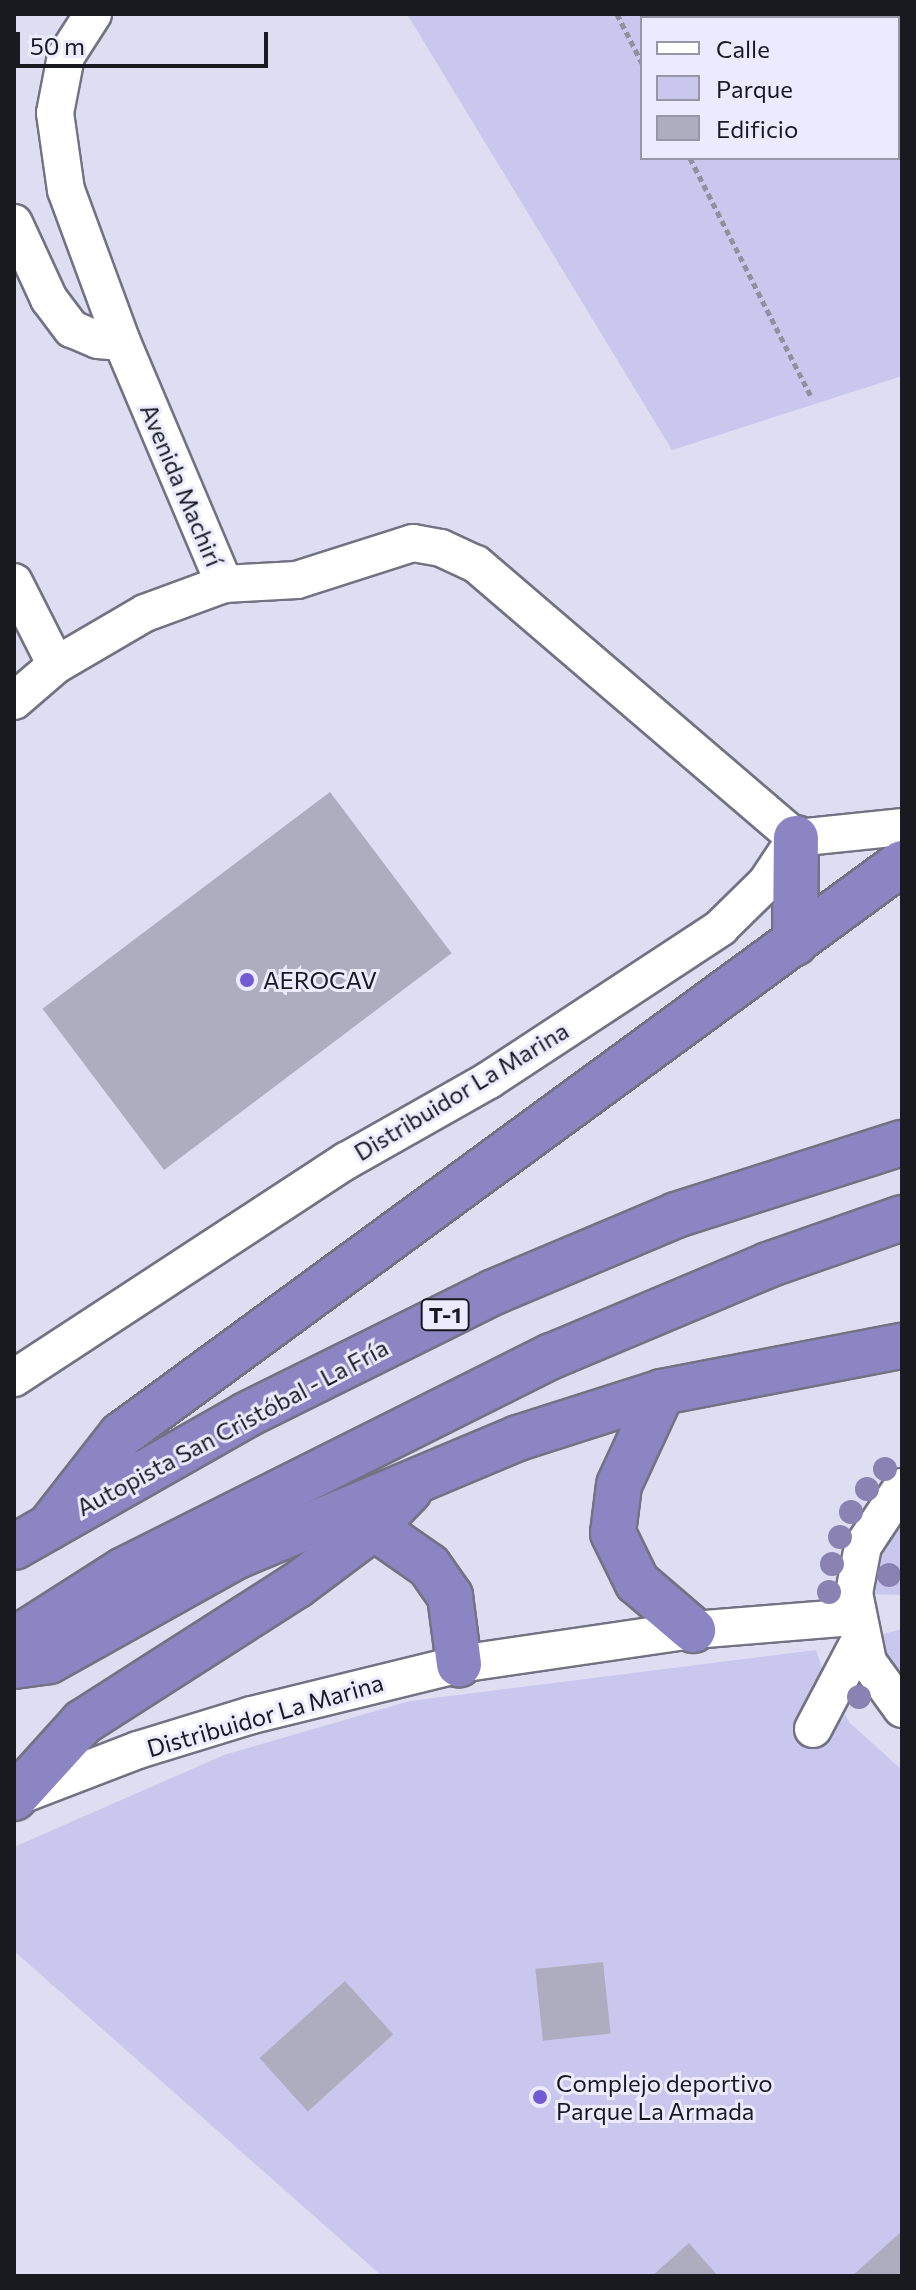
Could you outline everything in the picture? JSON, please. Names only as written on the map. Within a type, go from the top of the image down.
[{"type":"highway","points":[[795,943],[796,838]]},
{"type":"highway","points":[[32,1537],[121,1435],[902,863]]},
{"type":"highway","name":"Autopista San Cristóbal - La Fría","points":[[32,1537],[246,1415],[494,1292],[676,1215],[902,1143]]},
{"type":"highway","points":[[14,1640],[124,1570],[552,1356],[768,1265],[902,1218]]},
{"type":"highway","points":[[14,1666],[49,1661],[235,1557],[353,1521],[419,1480],[518,1438],[662,1392],[902,1346]]},
{"type":"highway","points":[[662,1392],[619,1485],[613,1533],[637,1582],[693,1630]]},
{"type":"highway","points":[[353,1521],[413,1551],[450,1596],[459,1664]]},
{"type":"highway","points":[[14,1798],[83,1722],[296,1586],[353,1521]]},
{"type":"street","name":"Avenida Machirí","points":[[93,14],[66,56],[55,113],[66,190],[122,342],[224,584],[297,580],[413,543],[441,548],[476,564],[796,838]]},
{"type":"street","points":[[14,223],[49,299],[72,329],[98,340],[122,342]]},
{"type":"street","points":[[14,582],[56,665]]},
{"type":"street","points":[[14,701],[56,665],[145,613],[224,584]]},
{"type":"street","points":[[796,838],[902,827]]},
{"type":"street","name":"Distribuidor La Marina","points":[[14,1378],[346,1161],[489,1080],[720,928],[766,883],[796,838]]},
{"type":"street","points":[[813,1729],[858,1628],[863,1546],[902,1487]]},
{"type":"street","points":[[858,1628],[880,1683],[902,1709]]},
{"type":"street","name":"Distribuidor La Marina","points":[[14,1798],[138,1750],[252,1715],[459,1664],[693,1630],[858,1628]]},
{"type":"path","points":[[617,14],[640,59]]},
{"type":"path","points":[[691,160],[810,395]]},
{"type":"green space","points":[[407,14],[902,14],[902,376],[672,450]]},
{"type":"green space","points":[[902,1513],[902,1595],[871,1594],[879,1552]]},
{"type":"green space","points":[[902,1629],[902,1684],[876,1636]]},
{"type":"green space","name":"Complejo deportivo Parque La Armada","points":[[816,1650],[829,1688],[850,1723],[902,1770],[902,2276],[382,2276],[14,1951],[14,1847],[224,1755],[410,1701]]},
{"type":"building","name":"AEROCAV","points":[[330,792],[452,953],[164,1170],[42,1009]]},
{"type":"building","points":[[603,1962],[611,2034],[543,2041],[535,1969]]},
{"type":"building","points":[[345,1981],[393,2035],[308,2111],[260,2058]]},
{"type":"building","points":[[902,2231],[902,2276],[852,2276]]},
{"type":"building","points":[[689,2243],[718,2276],[652,2276]]},
{"type":"place","name":"AEROCAV","points":[[247,980]]},
{"type":"place","name":"Complejo deportivo Parque La Armada","points":[[540,2097]]}]
